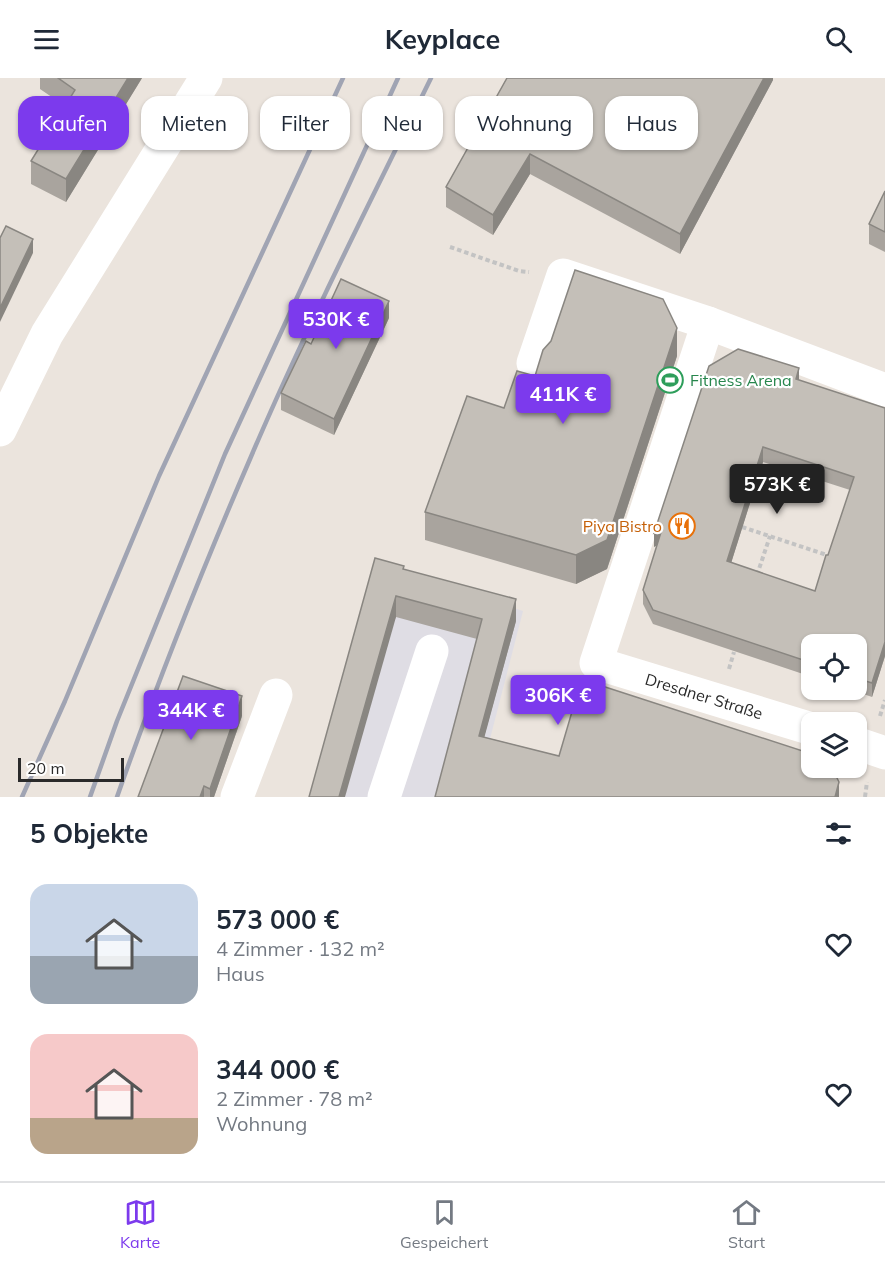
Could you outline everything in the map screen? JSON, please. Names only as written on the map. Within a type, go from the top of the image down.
[{"type":"lane","points":[[0,430],[47,334],[206,78]]},
{"type":"lane","points":[[533,363],[563,275],[708,323],[885,390]]},
{"type":"lane","name":"Dresdner Straße","points":[[708,323],[596,663],[801,726]]},
{"type":"lane","points":[[384,797],[432,651]]},
{"type":"lane","points":[[237,797],[276,695]]},
{"type":"lane","points":[[867,747],[885,753]]},
{"type":"path","points":[[450,247],[519,271]]},
{"type":"path","points":[[742,527],[843,560]]},
{"type":"path","points":[[754,585],[770,536]]},
{"type":"shaded area","points":[[376,565],[523,611],[475,797],[310,797]]},
{"type":"building","points":[[58,78],[128,78],[117,96],[71,96],[75,90]]},
{"type":"building","points":[[507,78],[764,78],[680,234],[530,154],[493,215],[446,187],[467,150],[593,150],[593,96],[497,96]]},
{"type":"building","points":[[38,150],[84,150],[66,179],[31,161]]},
{"type":"building","points":[[885,191],[885,232],[869,224]]},
{"type":"building","points":[[6,226],[33,239],[0,308],[0,238]]},
{"type":"building","points":[[575,270],[663,299],[677,328],[607,540],[576,555],[425,512],[467,396],[504,408],[517,371],[535,376],[543,350],[551,341]]},
{"type":"building","points":[[341,279],[389,301],[334,419],[281,393],[306,341],[311,344]]},
{"type":"building","points":[[738,349],[799,368],[796,379],[885,408],[885,642],[872,683],[867,681],[867,634],[801,634],[801,659],[653,610],[643,590],[662,529],[654,533],[709,366]],"holes":[[[763,447],[854,477],[828,555],[826,555],[815,591],[727,561]]]},
{"type":"building","points":[[375,558],[404,566],[403,569],[516,599],[479,736],[559,756],[576,698],[594,700],[599,685],[801,750],[801,778],[837,778],[839,782],[835,797],[435,797],[482,619],[396,596],[339,797],[309,797]]},
{"type":"building","points":[[183,676],[242,696],[210,789],[204,786],[200,797],[138,797]]},
{"type":"railway","points":[[22,797],[65,701],[159,476],[343,78]]},
{"type":"railway","points":[[90,797],[117,721],[225,454],[398,78]]},
{"type":"railway","points":[[117,797],[180,627],[271,411],[338,267],[431,78]]},
{"type":"place","name":"Fitness Arena","points":[[670,380]]},
{"type":"place","name":"Piya Bistro","points":[[682,526]]}]
